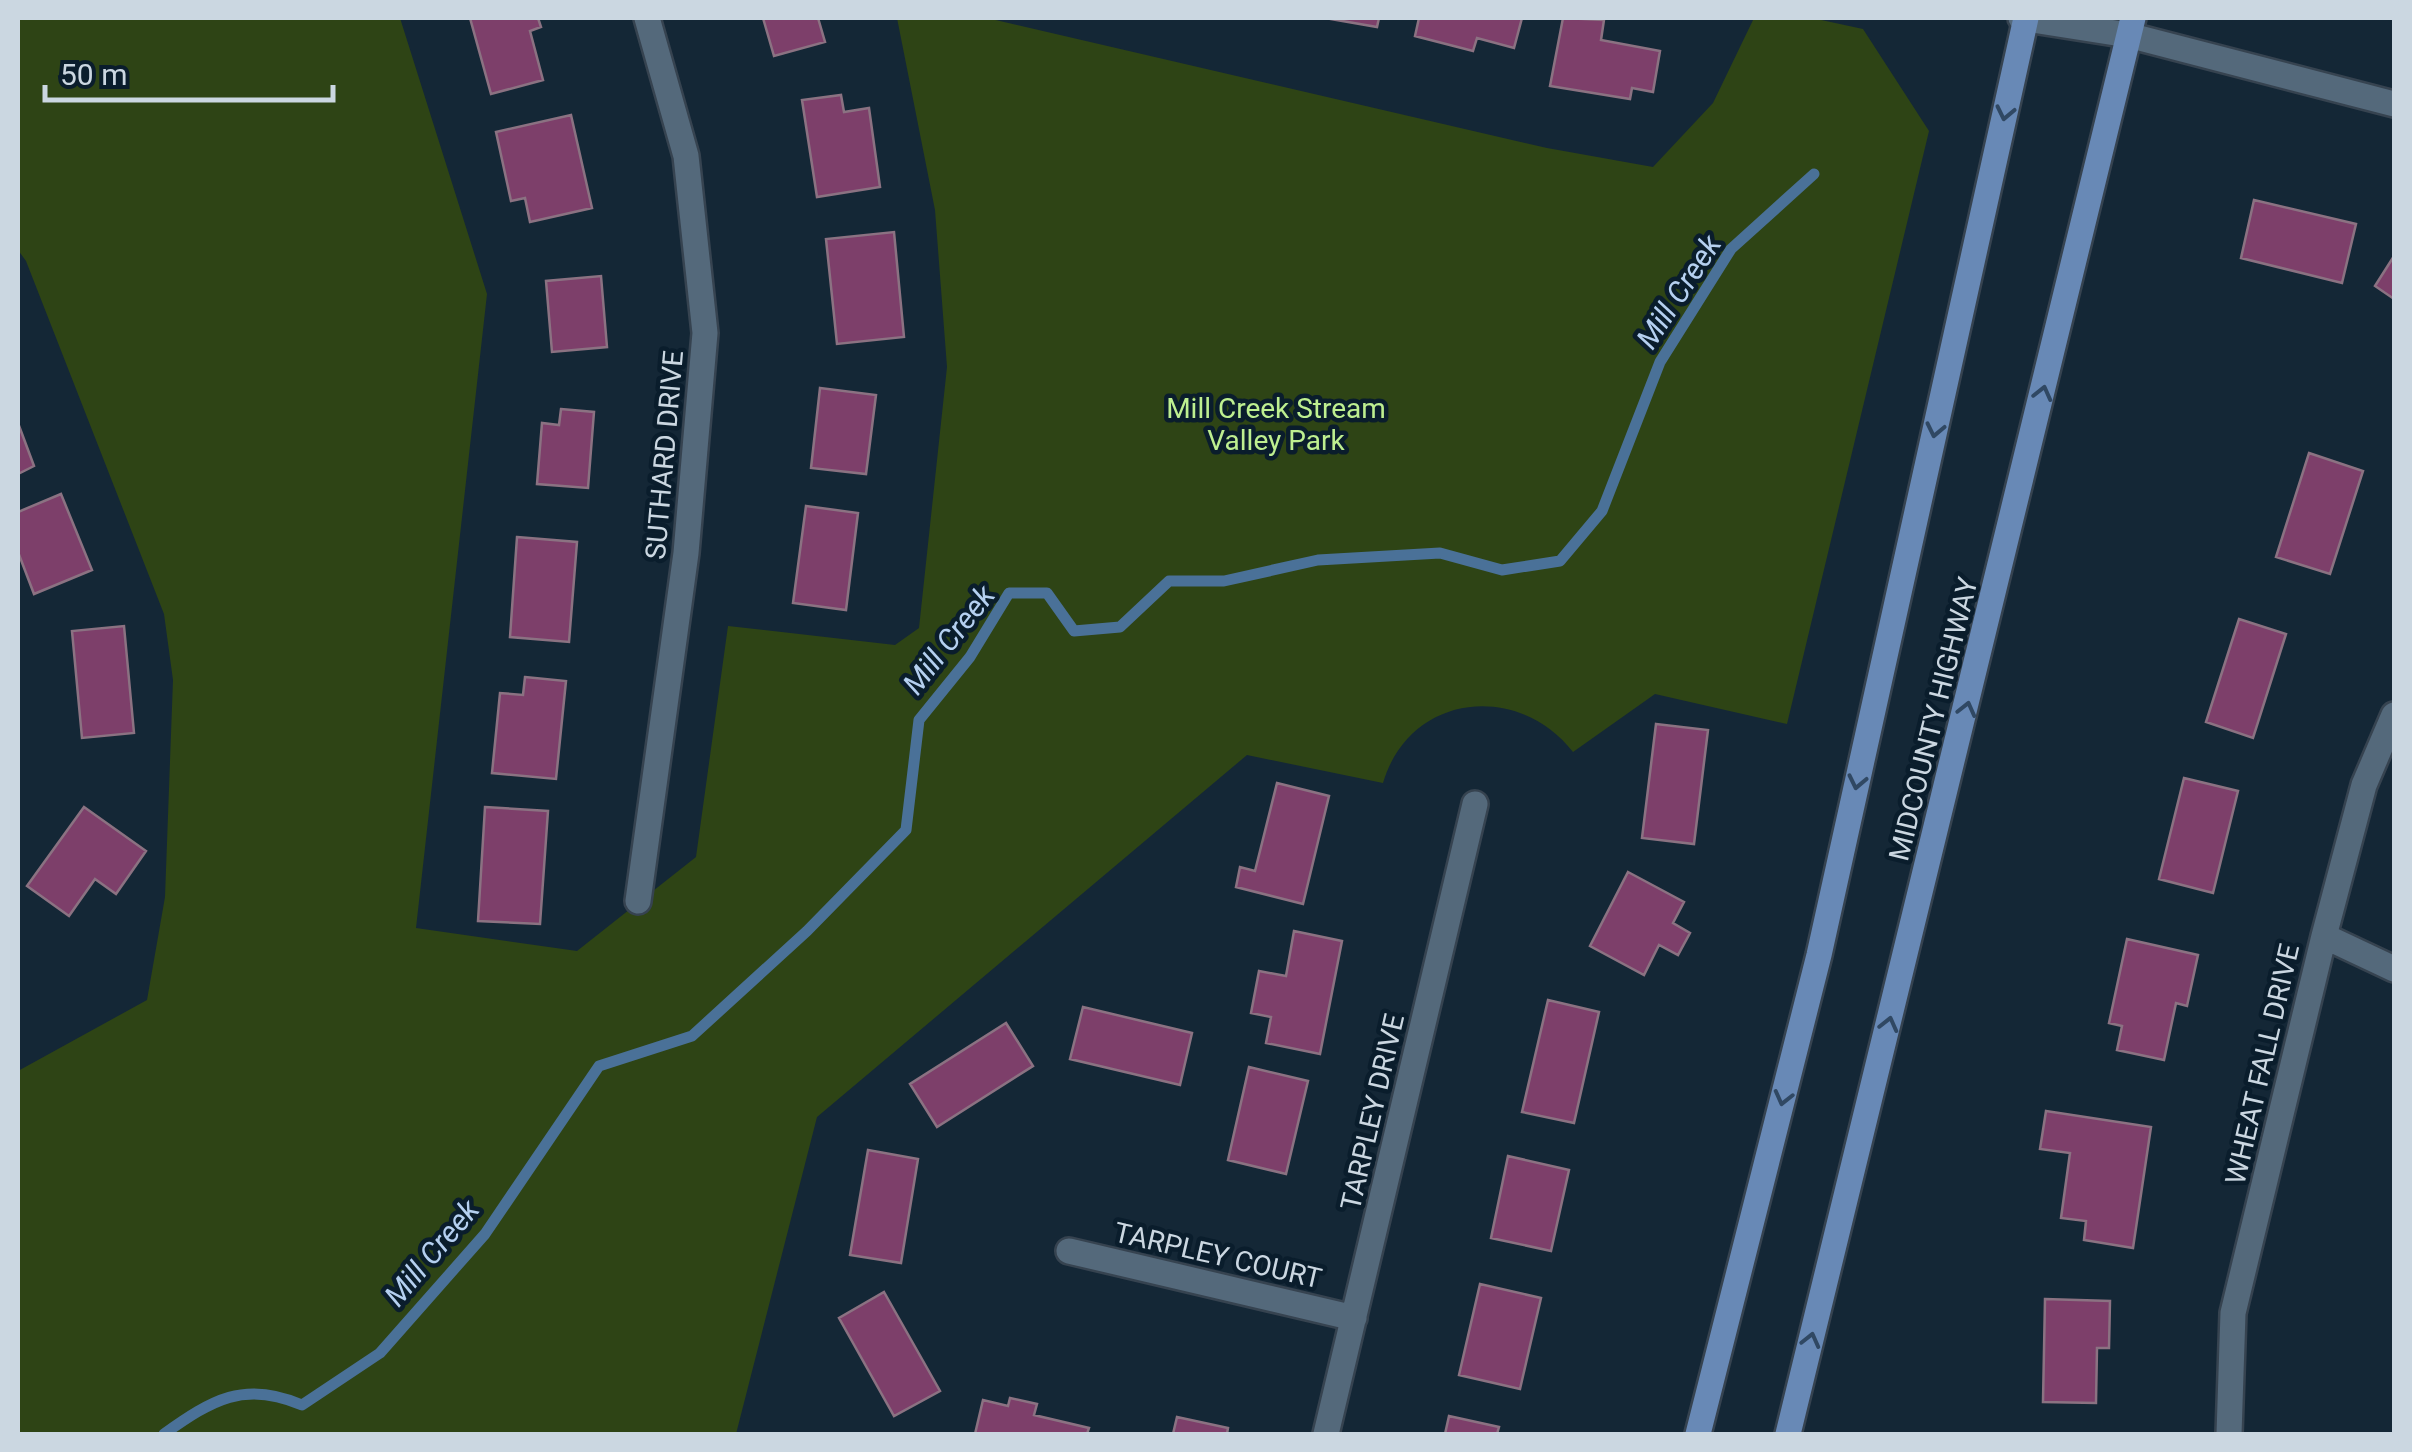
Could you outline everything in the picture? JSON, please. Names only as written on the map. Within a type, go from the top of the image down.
[{"type":"main road","name":"MIDCOUNTY HIGHWAY","points":[[1698,1434],[1818,955],[2024,18]]},
{"type":"main road","name":"MIDCOUNTY HIGHWAY","points":[[1788,1434],[2131,26]]},
{"type":"street","name":"SUTHARD DRIVE","points":[[638,901],[686,552],[706,332],[686,156],[647,18]]},
{"type":"street","points":[[2024,18],[2131,26],[2394,104]]},
{"type":"street","name":"WHEAT FALL DRIVE","points":[[2229,1434],[2233,1314],[2364,786],[2394,715]]},
{"type":"street","name":"TARPLEY DRIVE","points":[[1326,1434],[1475,804]]},
{"type":"street","points":[[2324,936],[2394,969]]},
{"type":"street","name":"TARPLEY COURT","points":[[1069,1251],[1354,1318]]},
{"type":"green space","name":"Mill Creek Stream Valley Park","points":[[18,18],[400,18],[487,294],[416,928],[577,951],[696,857],[728,626],[895,645],[919,628],[947,367],[935,210],[897,18],[987,18],[1547,148],[1653,167],[1713,103],[1754,18],[1812,18],[1863,29],[1929,131],[1787,724],[1655,694],[1573,752],[1550,730],[1524,715],[1496,707],[1468,707],[1441,715],[1416,730],[1397,753],[1383,783],[1247,755],[817,1117],[736,1434],[18,1434],[18,1071],[147,1000],[165,897],[173,680],[164,614],[26,261],[18,250]]},
{"type":"building","points":[[470,18],[538,18],[541,27],[530,31],[543,80],[491,94]]},
{"type":"building","points":[[763,18],[818,18],[825,42],[774,56]]},
{"type":"building","points":[[1325,18],[1379,18],[1377,27]]},
{"type":"building","points":[[1419,18],[1522,18],[1514,48],[1477,38],[1473,51],[1415,36]]},
{"type":"building","points":[[1563,18],[1604,20],[1601,40],[1660,51],[1653,92],[1632,88],[1630,99],[1550,86]]},
{"type":"building","points":[[841,95],[844,112],[869,108],[880,187],[817,197],[802,100]]},
{"type":"building","points":[[571,115],[592,208],[530,222],[525,198],[511,201],[496,132]]},
{"type":"building","points":[[2254,200],[2356,224],[2342,283],[2241,258]]},
{"type":"building","points":[[894,232],[904,337],[837,344],[826,239]]},
{"type":"building","points":[[2394,256],[2394,299],[2375,286]]},
{"type":"building","points":[[601,276],[607,347],[552,352],[546,281]]},
{"type":"building","points":[[820,388],[876,395],[866,474],[811,468]]},
{"type":"building","points":[[561,409],[594,412],[588,488],[537,484],[542,423],[559,425]]},
{"type":"building","points":[[18,423],[34,466],[18,474]]},
{"type":"building","points":[[2309,453],[2363,471],[2330,574],[2276,557]]},
{"type":"building","points":[[61,494],[92,570],[34,594],[18,552],[18,512]]},
{"type":"building","points":[[806,506],[858,513],[846,610],[793,603]]},
{"type":"building","points":[[517,537],[577,542],[569,642],[510,637]]},
{"type":"building","points":[[2239,619],[2286,634],[2253,738],[2206,722]]},
{"type":"building","points":[[124,626],[134,733],[82,738],[72,631]]},
{"type":"building","points":[[525,677],[566,681],[556,779],[492,773],[500,693],[523,695]]},
{"type":"building","points":[[1656,724],[1708,730],[1694,844],[1642,838]]},
{"type":"building","points":[[2184,778],[2238,791],[2213,893],[2159,879]]},
{"type":"building","points":[[1277,783],[1329,796],[1303,904],[1236,887],[1240,867],[1255,871]]},
{"type":"building","points":[[84,807],[146,851],[116,894],[95,879],[69,916],[27,886]]},
{"type":"building","points":[[485,807],[548,811],[540,924],[478,921]]},
{"type":"building","points":[[1628,872],[1684,902],[1673,923],[1690,933],[1678,955],[1659,945],[1644,975],[1590,946]]},
{"type":"building","points":[[1294,931],[1342,941],[1320,1054],[1266,1043],[1271,1017],[1251,1013],[1259,971],[1286,976]]},
{"type":"building","points":[[2127,939],[2198,955],[2187,1006],[2176,1003],[2164,1060],[2117,1050],[2122,1026],[2109,1023]]},
{"type":"building","points":[[1548,1000],[1599,1012],[1574,1123],[1522,1112]]},
{"type":"building","points":[[1083,1007],[1192,1033],[1180,1085],[1070,1059]]},
{"type":"building","points":[[1006,1023],[1033,1066],[937,1127],[910,1084]]},
{"type":"building","points":[[1249,1067],[1308,1081],[1286,1174],[1228,1160]]},
{"type":"building","points":[[2046,1111],[2151,1127],[2133,1248],[2084,1240],[2086,1221],[2061,1218],[2070,1153],[2040,1149]]},
{"type":"building","points":[[868,1150],[918,1159],[901,1263],[850,1255]]},
{"type":"building","points":[[1508,1156],[1569,1170],[1551,1251],[1491,1238]]},
{"type":"building","points":[[1480,1284],[1541,1298],[1520,1389],[1459,1375]]},
{"type":"building","points":[[884,1292],[940,1391],[894,1416],[839,1318]]},
{"type":"building","points":[[2045,1299],[2110,1301],[2109,1348],[2097,1348],[2096,1403],[2043,1402]]},
{"type":"building","points":[[1010,1398],[1037,1404],[1034,1415],[1089,1428],[1087,1434],[975,1434],[983,1400],[1008,1406]]},
{"type":"building","points":[[1449,1416],[1499,1427],[1497,1434],[1445,1434]]},
{"type":"building","points":[[1177,1417],[1228,1428],[1227,1434],[1173,1434]]},
{"type":"waterway","name":"Mill Creek","points":[[164,1434],[229,1397],[263,1394],[302,1405],[380,1353],[485,1234],[599,1066],[692,1036],[807,931],[906,830],[919,720],[970,657],[1009,593],[1047,593],[1074,631],[1120,627],[1169,581],[1224,581],[1318,560],[1440,553],[1502,570],[1560,561],[1602,511],[1660,362],[1731,249],[1814,174]]}]
